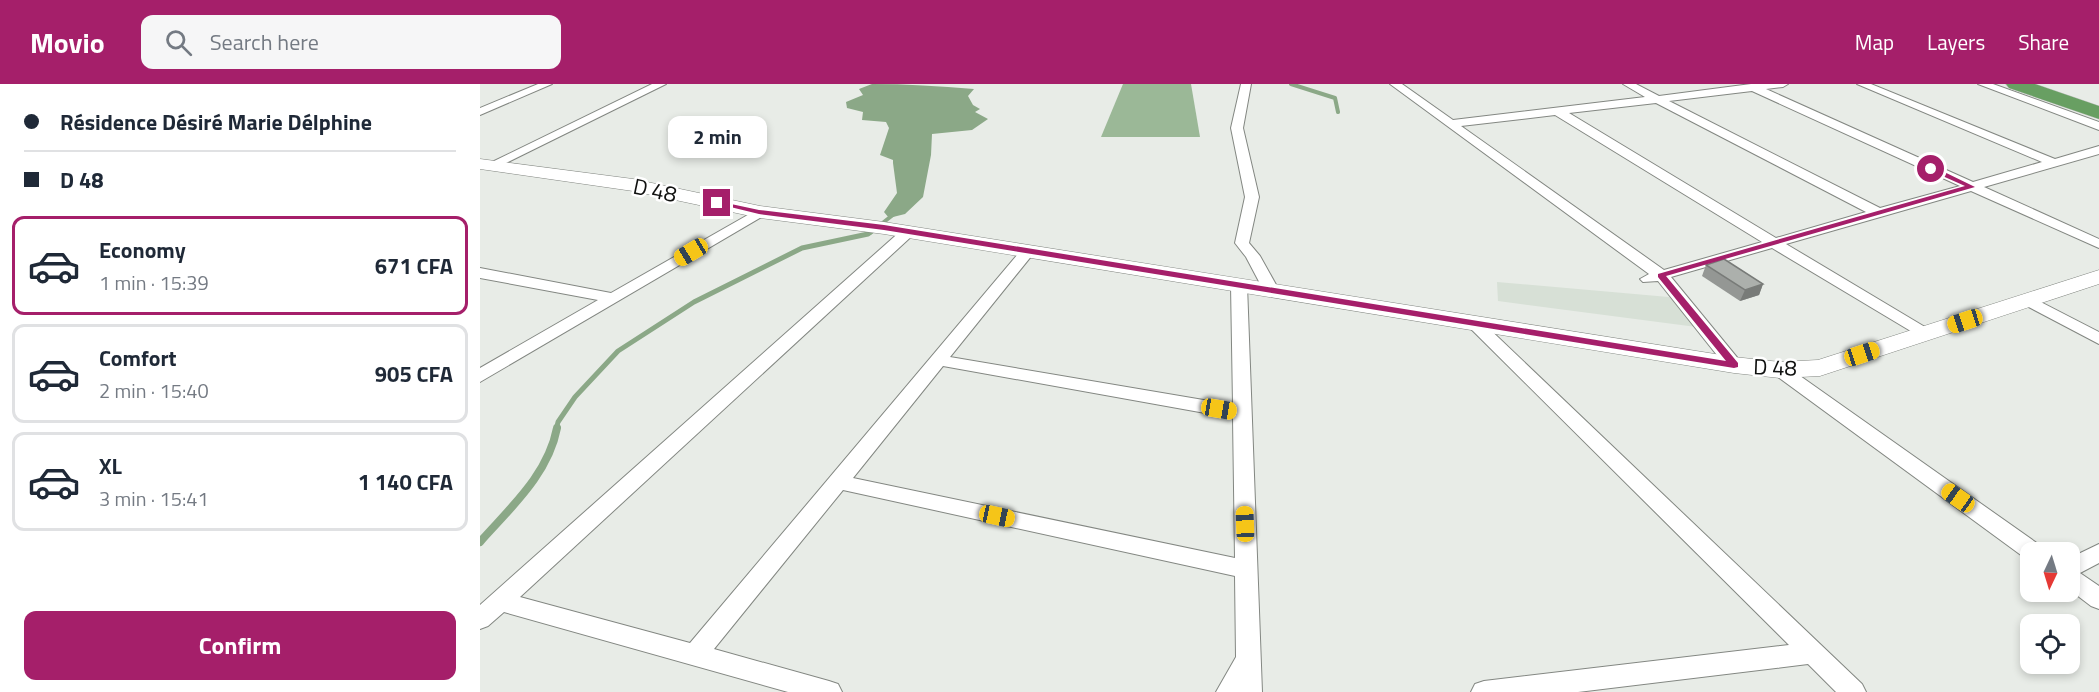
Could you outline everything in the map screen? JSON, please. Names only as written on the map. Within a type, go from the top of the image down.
[{"type":"highway","points":[[2016,84],[2099,113]]},
{"type":"street","points":[[480,112],[547,84]]},
{"type":"street","points":[[486,164],[661,84]]},
{"type":"street","points":[[1246,84],[1237,128],[1252,197],[1242,243],[1253,256],[1271,290]]},
{"type":"street","points":[[1395,84],[1654,277],[1734,365]]},
{"type":"street","points":[[1628,84],[1878,213]]},
{"type":"street","points":[[1450,123],[1781,84]]},
{"type":"street","points":[[1862,84],[2055,163]]},
{"type":"street","points":[[1983,84],[2099,126]]},
{"type":"street","points":[[1752,87],[2099,244]]},
{"type":"street","points":[[1557,111],[1924,334]]},
{"type":"street","points":[[1654,277],[2099,150]]},
{"type":"street","name":"D 48","points":[[486,164],[633,185],[759,212],[875,226],[1734,365],[1780,370],[1820,368],[2099,277]]},
{"type":"street","points":[[480,376],[759,212]]},
{"type":"street","points":[[480,619],[908,232]]},
{"type":"street","points":[[695,655],[1028,251]]},
{"type":"street","points":[[480,273],[614,298]]},
{"type":"street","points":[[1239,285],[1249,692]]},
{"type":"street","points":[[2027,300],[2099,339]]},
{"type":"street","points":[[1474,323],[1854,692]]},
{"type":"street","points":[[939,360],[1242,413]]},
{"type":"street","points":[[1780,370],[2020,543]]},
{"type":"street","points":[[838,482],[1246,569]]},
{"type":"street","points":[[2080,563],[2099,553]]},
{"type":"street","points":[[2080,585],[2099,599]]},
{"type":"street","points":[[500,601],[829,692]]},
{"type":"street","points":[[1484,692],[1547,688],[1813,653]]},
{"type":"street","points":[[1229,692],[1248,657]]},
{"type":"shaded area","points":[[872,84],[974,89],[968,96],[973,105],[980,109],[975,112],[988,119],[972,130],[932,134],[931,155],[923,197],[905,214],[889,218],[884,212],[897,193],[893,160],[880,155],[889,128],[886,122],[862,120],[863,112],[847,108],[846,102],[863,95],[859,89]]},
{"type":"shaded area","points":[[1123,84],[1191,84],[1200,137],[1101,137]]},
{"type":"shaded area","points":[[1497,282],[1680,298],[1704,328],[1498,301]]},
{"type":"building","points":[[1724,259],[1763,284],[1745,290],[1706,265]]},
{"type":"waterway","points":[[1291,84],[1335,98],[1338,112]]},
{"type":"waterway","points":[[870,233],[894,214]]},
{"type":"waterway","points":[[556,430],[558,422],[575,397],[618,351],[694,302],[802,248],[868,234],[872,231]]},
{"type":"waterway","points":[[480,542],[537,476],[552,445],[557,428]]},
{"type":"route","points":[[717,203],[759,212],[884,228],[1734,365],[1661,275],[1971,187],[1931,169]]}]
